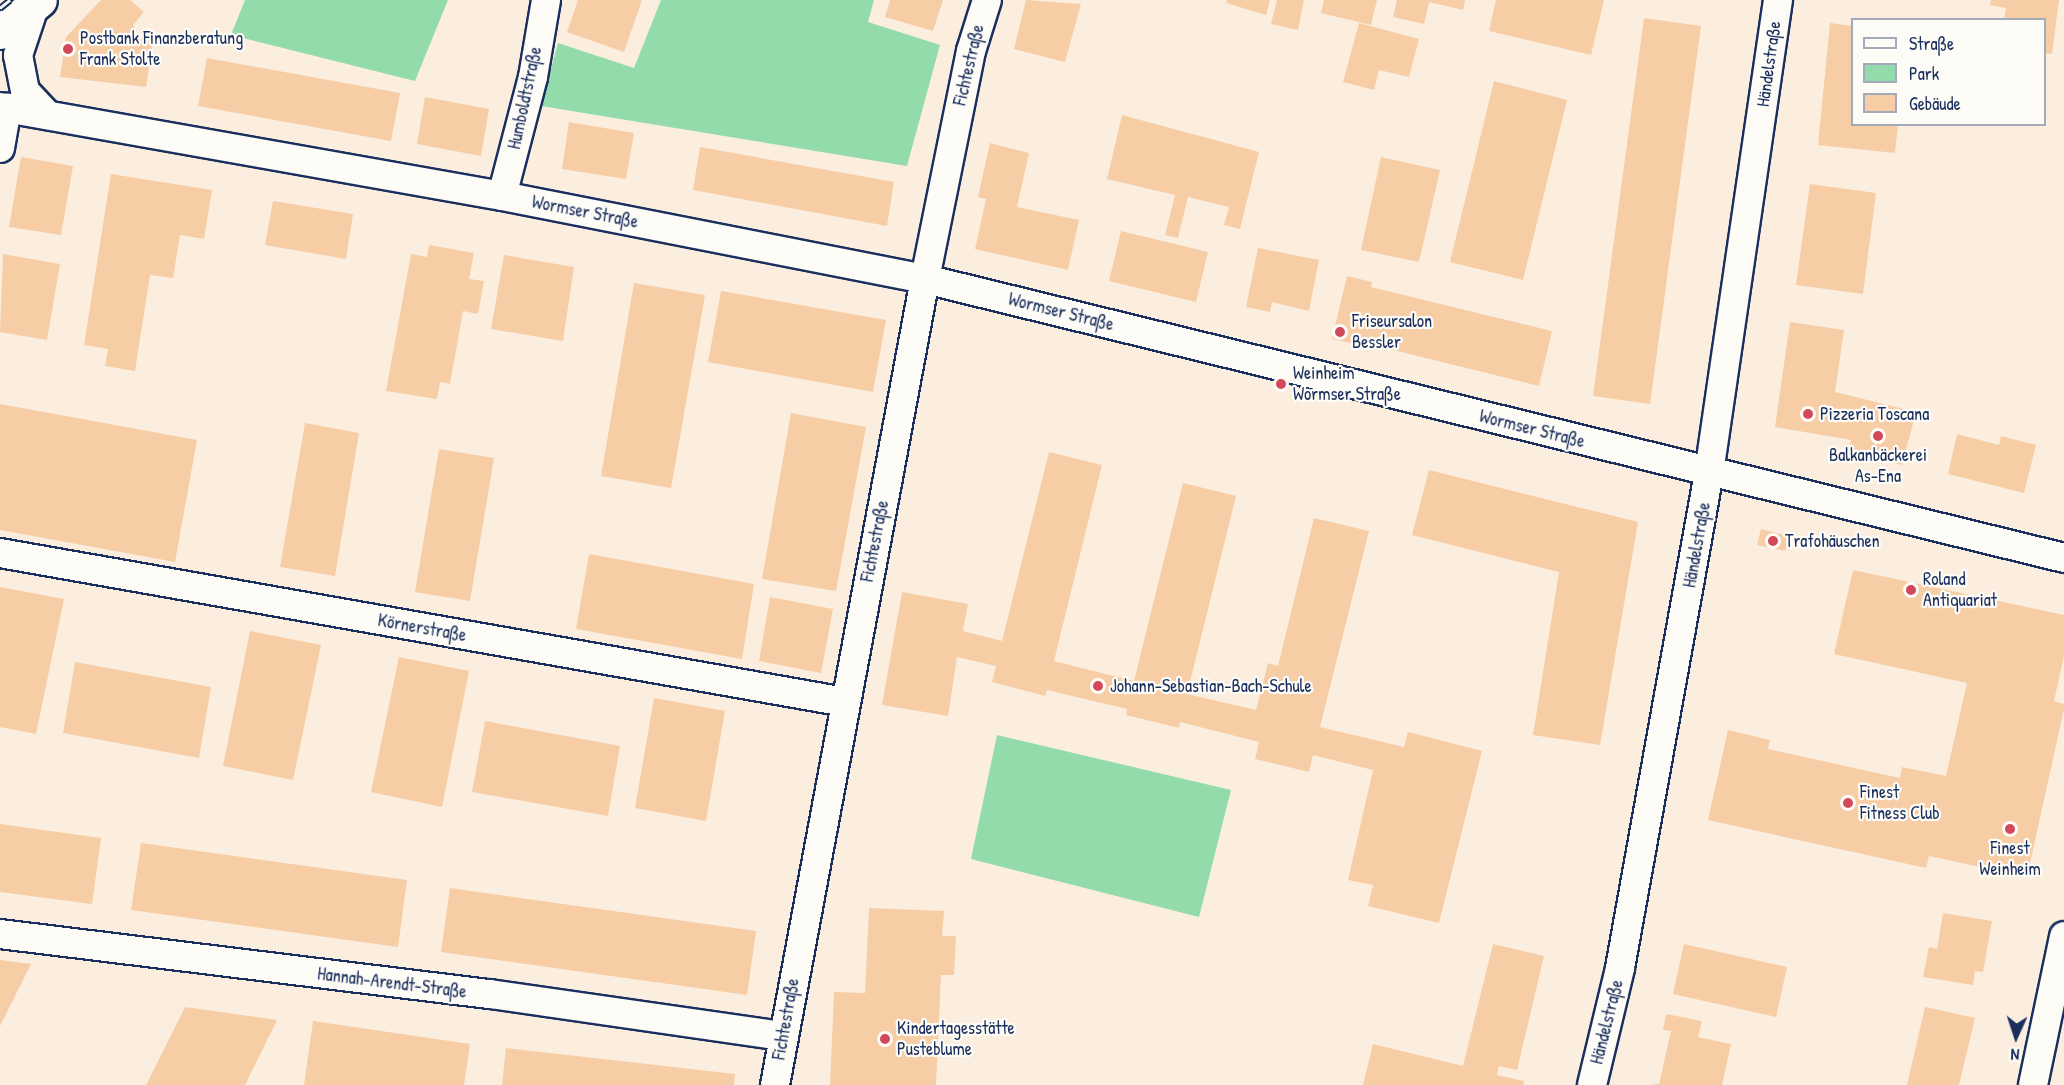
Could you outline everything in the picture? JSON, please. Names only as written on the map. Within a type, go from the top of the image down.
[{"type":"main road","points":[[0,32],[37,2]]},
{"type":"street","name":"Humboldtstraße","points":[[502,196],[533,76],[546,0]]},
{"type":"street","name":"Fichtestraße","points":[[775,1085],[925,279],[970,51],[987,0]]},
{"type":"street","name":"Händelstraße","points":[[1592,1085],[1622,958],[1709,473],[1777,0]]},
{"type":"street","points":[[37,2],[18,55],[25,91],[47,115]]},
{"type":"street","name":"Wormser Straße","points":[[4,108],[502,196],[925,279],[1709,473],[2064,558]]},
{"type":"street","points":[[0,148],[4,108]]},
{"type":"street","name":"Körnerstraße","points":[[0,553],[845,702]]},
{"type":"street","name":"Hannah-Arendt-Straße","points":[[0,934],[490,994],[783,1036]]},
{"type":"street","points":[[2032,1085],[2064,936]]},
{"type":"green space","points":[[245,0],[448,0],[415,81],[231,35]]},
{"type":"green space","points":[[661,0],[874,0],[868,22],[940,45],[907,166],[541,106],[558,43],[634,68]]},
{"type":"green space","points":[[997,735],[1231,790],[1199,917],[971,859]]},
{"type":"building","points":[[101,0],[130,0],[144,12],[133,25],[137,39],[153,41],[146,87],[60,77],[66,37]]},
{"type":"building","points":[[578,0],[642,0],[624,52],[567,32]]},
{"type":"building","points":[[890,0],[943,0],[933,31],[885,17]]},
{"type":"building","points":[[1026,0],[1081,4],[1065,62],[1014,49]]},
{"type":"building","points":[[1227,0],[1270,0],[1266,15],[1226,3]]},
{"type":"building","points":[[1277,0],[1304,0],[1298,30],[1271,24]]},
{"type":"building","points":[[1324,0],[1377,0],[1371,25],[1321,13]]},
{"type":"building","points":[[1397,0],[1465,0],[1463,10],[1429,2],[1424,24],[1393,17]]},
{"type":"building","points":[[1496,0],[1604,0],[1591,55],[1489,31]]},
{"type":"building","points":[[1991,0],[2059,0],[2052,54],[2046,53],[2046,18],[2004,18],[2006,8],[1990,5]]},
{"type":"building","points":[[1644,18],[1701,26],[1650,404],[1593,396]]},
{"type":"building","points":[[1359,23],[1419,39],[1409,77],[1379,70],[1374,90],[1343,82]]},
{"type":"building","points":[[1830,23],[1851,26],[1851,126],[1898,126],[1895,153],[1818,145]]},
{"type":"building","points":[[207,58],[400,93],[391,141],[198,106]]},
{"type":"building","points":[[1494,81],[1567,100],[1523,280],[1450,262]]},
{"type":"building","points":[[425,97],[489,109],[481,156],[417,144]]},
{"type":"building","points":[[1122,115],[1259,152],[1240,229],[1224,225],[1229,207],[1188,197],[1178,238],[1165,235],[1175,195],[1107,179]]},
{"type":"building","points":[[569,122],[634,133],[626,179],[562,169]]},
{"type":"building","points":[[990,143],[1029,153],[1017,207],[1079,220],[1068,270],[975,249],[986,199],[978,197]]},
{"type":"building","points":[[700,147],[894,182],[887,226],[693,190]]},
{"type":"building","points":[[21,157],[73,166],[61,235],[9,227]]},
{"type":"building","points":[[1381,157],[1440,170],[1419,262],[1361,250]]},
{"type":"building","points":[[111,174],[212,190],[204,239],[180,235],[173,278],[150,275],[135,371],[105,366],[108,349],[84,345]]},
{"type":"building","points":[[1810,184],[1876,193],[1863,294],[1796,285]]},
{"type":"building","points":[[273,201],[353,214],[346,259],[265,245]]},
{"type":"building","points":[[1121,231],[1208,252],[1196,302],[1109,281]]},
{"type":"building","points":[[429,245],[474,253],[469,279],[484,281],[478,314],[463,311],[450,384],[440,382],[437,399],[386,391],[411,254],[427,257]]},
{"type":"building","points":[[1258,248],[1319,260],[1309,311],[1272,302],[1270,312],[1246,307]]},
{"type":"building","points":[[3,254],[60,264],[47,340],[0,332]]},
{"type":"building","points":[[504,255],[574,267],[563,341],[491,329]]},
{"type":"building","points":[[1347,276],[1372,282],[1371,287],[1552,331],[1539,386],[1357,341],[1356,344],[1332,339]]},
{"type":"building","points":[[634,283],[705,295],[671,488],[601,476]]},
{"type":"building","points":[[721,291],[886,320],[873,392],[708,362]]},
{"type":"building","points":[[1790,322],[1844,330],[1835,392],[1916,412],[1902,465],[1848,451],[1851,440],[1775,427]]},
{"type":"building","points":[[0,404],[197,440],[175,562],[0,530]]},
{"type":"building","points":[[791,413],[866,427],[836,591],[762,579]]},
{"type":"building","points":[[305,423],[359,433],[335,576],[280,567]]},
{"type":"building","points":[[1957,434],[1999,445],[2001,436],[2036,445],[2024,493],[1948,474]]},
{"type":"building","points":[[439,449],[494,458],[470,601],[415,592]]},
{"type":"building","name":"Johann-Sebastian-Bach-Schule","points":[[1049,452],[1102,465],[1054,661],[1134,681],[1183,483],[1236,496],[1187,694],[1256,710],[1268,663],[1278,666],[1314,518],[1369,531],[1320,727],[1404,747],[1408,732],[1482,751],[1439,923],[1368,906],[1373,885],[1348,880],[1373,770],[1313,755],[1309,772],[1255,759],[1259,742],[1180,722],[1179,728],[1126,715],[1127,709],[1047,690],[1045,696],[992,682],[996,666],[957,657],[948,716],[882,705],[902,592],[968,604],[963,631],[1002,641]]},
{"type":"building","points":[[1429,470],[1638,522],[1600,745],[1533,735],[1559,572],[1412,535]]},
{"type":"building","name":"Trafohäuschen","points":[[1761,529],[1789,536],[1785,551],[1757,545]]},
{"type":"building","points":[[589,554],[754,584],[742,659],[576,629]]},
{"type":"building","points":[[1853,570],[2064,615],[2064,656],[2054,701],[2064,704],[2064,709],[2027,877],[1929,856],[1926,868],[1708,820],[1728,730],[1770,740],[1768,749],[1900,778],[1902,767],[1946,776],[1967,683],[1834,654]]},
{"type":"building","points":[[0,587],[64,599],[36,734],[0,727]]},
{"type":"building","points":[[770,597],[833,609],[821,673],[759,661]]},
{"type":"building","points":[[250,631],[321,645],[293,780],[223,766]]},
{"type":"building","points":[[399,657],[469,671],[442,807],[371,792]]},
{"type":"building","points":[[75,662],[211,687],[199,758],[63,733]]},
{"type":"building","points":[[654,698],[725,711],[706,821],[635,808]]},
{"type":"building","points":[[485,721],[620,746],[608,816],[472,792]]},
{"type":"building","points":[[0,824],[101,838],[92,904],[0,892]]},
{"type":"building","points":[[141,843],[407,880],[398,947],[131,910]]},
{"type":"building","points":[[450,888],[756,931],[747,995],[441,952]]},
{"type":"building","name":"Kindertagesstätte Pusteblume","points":[[869,908],[944,911],[942,936],[956,936],[954,975],[941,975],[936,1085],[830,1085],[834,992],[865,993]]},
{"type":"building","points":[[1943,913],[1992,921],[1983,972],[1975,971],[1973,985],[1923,977],[1929,947],[1937,949]]},
{"type":"building","points":[[1493,944],[1544,956],[1517,1070],[1499,1066],[1497,1075],[1524,1081],[1523,1085],[1363,1085],[1373,1044],[1463,1066]]},
{"type":"building","points":[[1684,944],[1787,967],[1776,1017],[1673,994]]},
{"type":"building","points":[[0,960],[31,964],[0,1026]]},
{"type":"building","points":[[185,1007],[277,1020],[245,1085],[146,1085]]},
{"type":"building","points":[[1925,1007],[1975,1018],[1959,1085],[1907,1085]]},
{"type":"building","points":[[1666,1014],[1702,1021],[1698,1037],[1731,1044],[1722,1085],[1650,1085],[1659,1084],[1671,1031],[1663,1030]]},
{"type":"building","points":[[313,1021],[470,1044],[464,1085],[304,1085]]},
{"type":"building","points":[[506,1048],[735,1074],[734,1085],[502,1085]]},
{"type":"railway","points":[[0,8],[10,0]]},
{"type":"place","name":"Postbank Finanzberatung Frank Stolte","points":[[68,49]]},
{"type":"place","name":"Friseursalon Bessler","points":[[1340,332]]},
{"type":"place","name":"Weinheim Wormser Straße","points":[[1281,384]]},
{"type":"place","name":"Pizzeria Toscana","points":[[1808,414]]},
{"type":"place","name":"Balkanbäckerei As-Ena","points":[[1878,436]]},
{"type":"place","name":"Trafohäuschen","points":[[1773,541]]},
{"type":"place","name":"Roland Antiquariat","points":[[1911,590]]},
{"type":"place","name":"Johann-Sebastian-Bach-Schule","points":[[1098,686]]},
{"type":"place","name":"Finest Fitness Club","points":[[1848,803]]},
{"type":"place","name":"Finest Weinheim","points":[[2010,829]]},
{"type":"place","name":"Kindertagesstätte Pusteblume","points":[[885,1039]]}]
